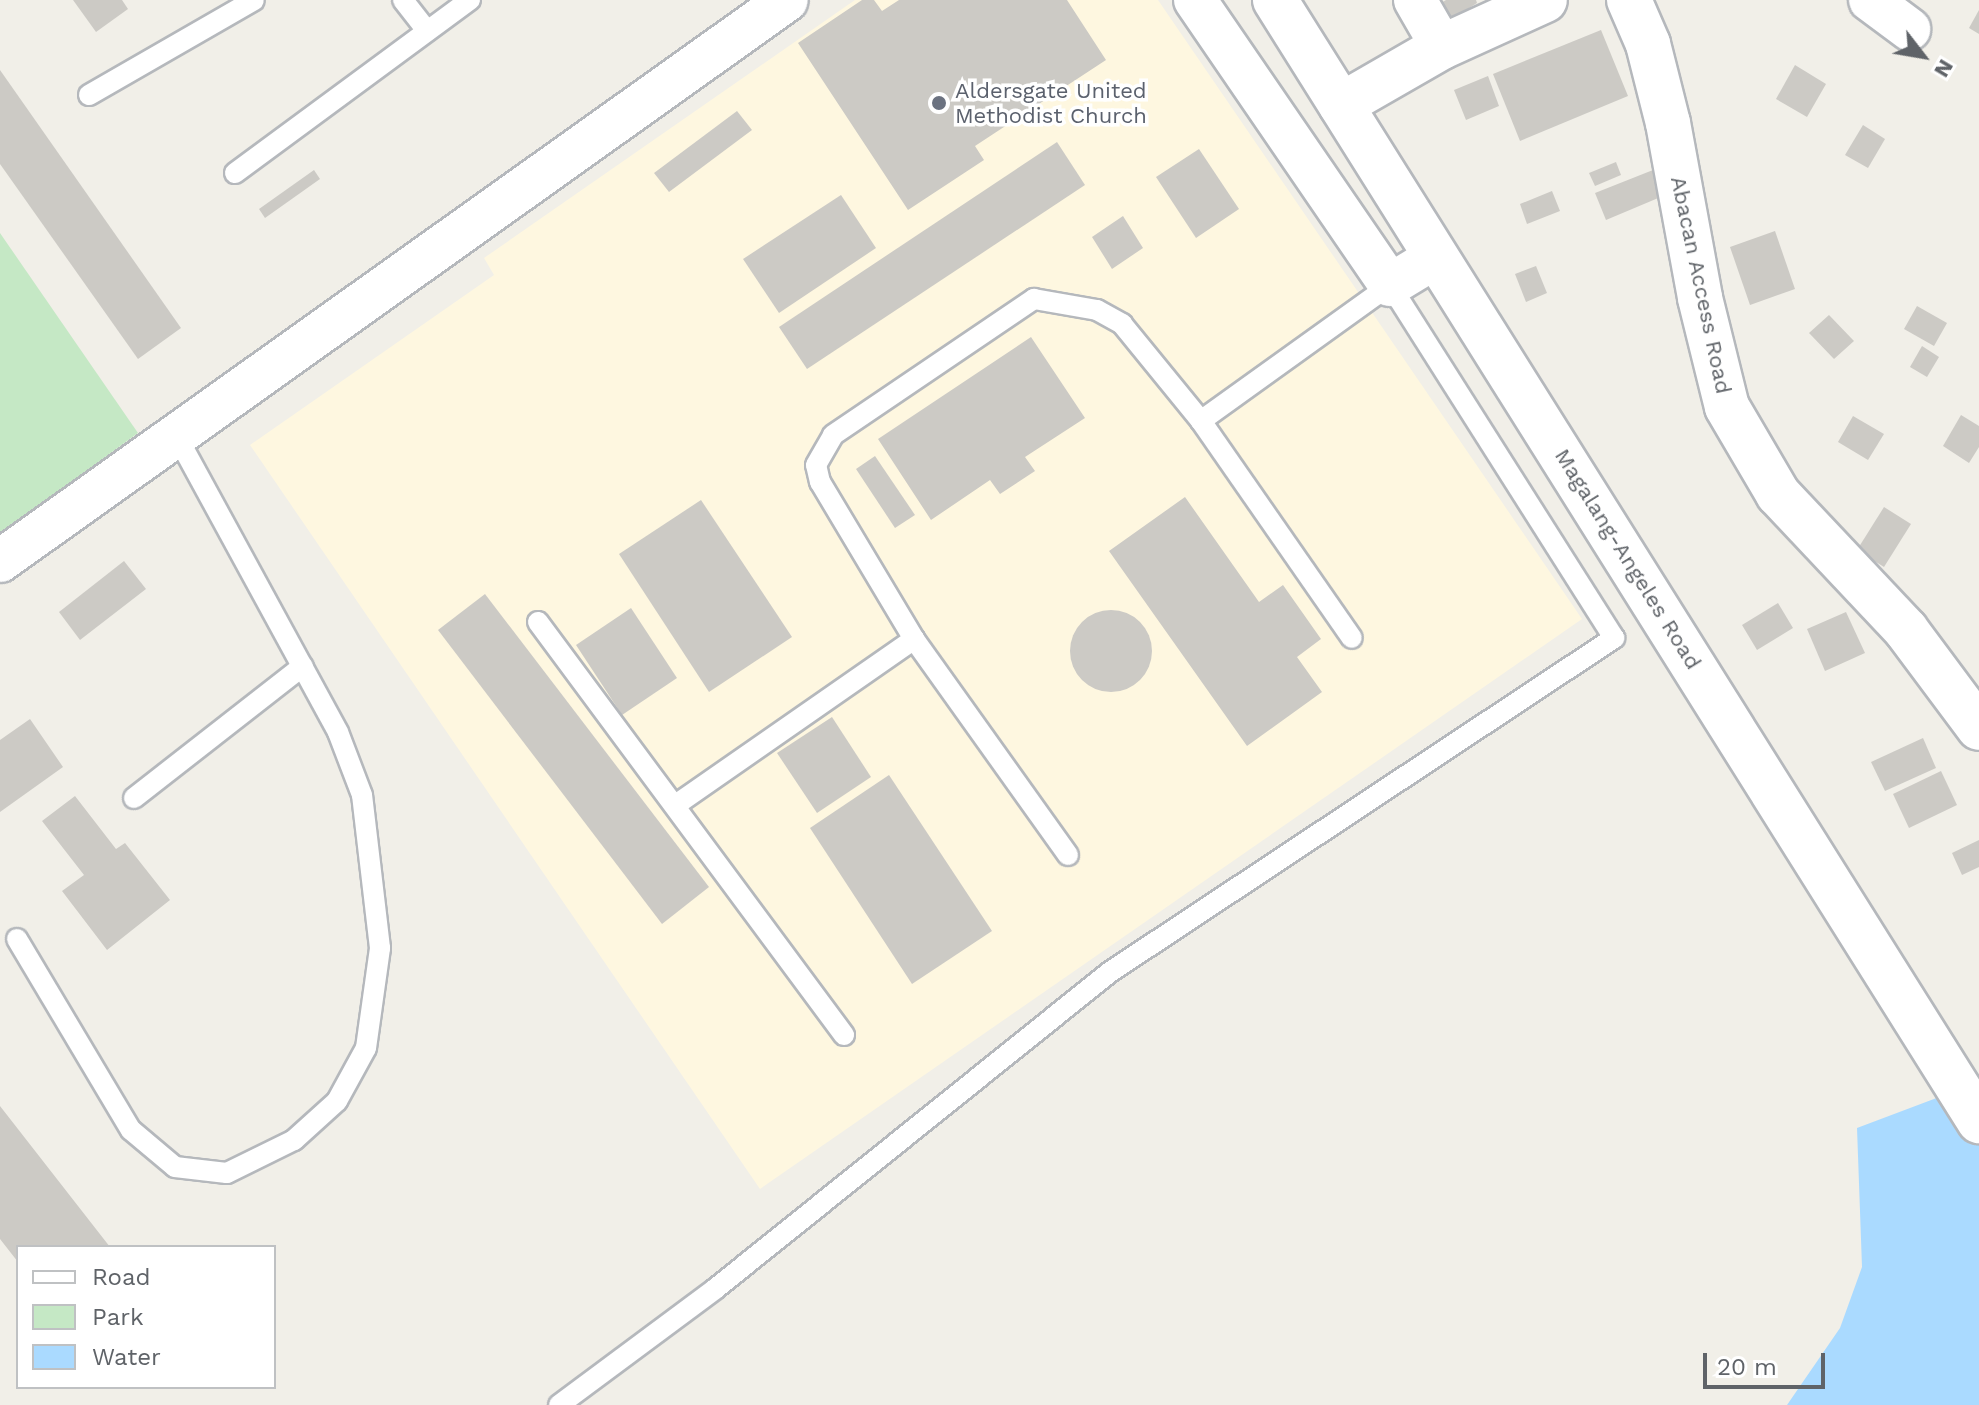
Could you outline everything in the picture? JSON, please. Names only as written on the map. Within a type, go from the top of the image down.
[{"type":"main road","name":"Magalang-Angeles Road","points":[[1275,0],[1935,1045],[1979,1121]]},
{"type":"main road","points":[[1341,105],[1442,47],[1545,0]]},
{"type":"main road","name":"Abacan Access Road","points":[[1629,0],[1648,44],[1668,123],[1700,298],[1727,407],[1778,494],[1906,630],[1979,728]]},
{"type":"street","points":[[0,561],[175,433],[787,0]]},
{"type":"street","points":[[1195,0],[1390,285],[1436,257]]},
{"type":"street","points":[[1415,0],[1442,47]]},
{"type":"street","points":[[1870,0],[1909,29]]},
{"type":"lane","points":[[89,95],[254,0]]},
{"type":"lane","points":[[403,0],[427,31]]},
{"type":"lane","points":[[235,173],[470,0]]},
{"type":"lane","points":[[559,1405],[715,1289],[1110,972],[1614,638],[1390,285],[1201,421]]},
{"type":"lane","points":[[1068,855],[914,639],[820,482],[816,465],[833,435],[1034,299],[1097,310],[1122,324],[1201,421],[1352,638]]},
{"type":"lane","points":[[17,939],[131,1130],[175,1167],[227,1173],[294,1140],[337,1101],[366,1048],[380,948],[362,795],[338,732],[175,433]]},
{"type":"lane","points":[[538,622],[677,804],[844,1035]]},
{"type":"lane","points":[[677,804],[914,639]]},
{"type":"lane","points":[[134,798],[303,666]]},
{"type":"shaded area","points":[[855,0],[1158,0],[1582,619],[760,1189],[250,445],[494,275],[484,258]]},
{"type":"green space","points":[[0,233],[138,433],[0,534]]},
{"type":"water","points":[[1979,1082],[1979,1405],[1787,1405],[1840,1328],[1862,1267],[1857,1128]]},
{"type":"building","points":[[73,0],[122,0],[128,9],[96,32]]},
{"type":"building","name":"Aldersgate United Methodist Church","points":[[862,0],[874,0],[882,11],[899,0],[1067,0],[1106,60],[975,146],[984,160],[908,210],[798,43]]},
{"type":"building","points":[[1446,0],[1476,0],[1477,3],[1449,21],[1438,5]]},
{"type":"building","points":[[1979,10],[1979,34],[1969,28]]},
{"type":"building","points":[[1601,30],[1628,96],[1520,141],[1493,74]]},
{"type":"building","points":[[1795,65],[1826,84],[1807,117],[1776,99]]},
{"type":"building","points":[[0,70],[181,328],[138,359],[0,164]]},
{"type":"building","points":[[1488,76],[1499,106],[1466,120],[1454,90]]},
{"type":"building","points":[[737,111],[752,130],[669,192],[654,173]]},
{"type":"building","points":[[1863,125],[1885,139],[1868,168],[1845,155]]},
{"type":"building","points":[[1057,142],[1085,185],[807,369],[779,327]]},
{"type":"building","points":[[1199,149],[1239,209],[1196,238],[1156,177]]},
{"type":"building","points":[[1616,162],[1621,175],[1595,186],[1589,173]]},
{"type":"building","points":[[314,170],[320,179],[265,218],[259,209]]},
{"type":"building","points":[[1653,170],[1663,196],[1606,220],[1595,193]]},
{"type":"building","points":[[1552,191],[1560,211],[1527,224],[1520,204]]},
{"type":"building","points":[[841,195],[876,248],[779,313],[743,259]]},
{"type":"building","points":[[1123,216],[1143,248],[1112,269],[1092,237]]},
{"type":"building","points":[[1775,231],[1795,289],[1750,305],[1730,247]]},
{"type":"building","points":[[1536,266],[1547,293],[1526,302],[1515,274]]},
{"type":"building","points":[[1917,306],[1947,323],[1934,346],[1904,329]]},
{"type":"building","points":[[1829,315],[1854,341],[1834,359],[1809,333]]},
{"type":"building","points":[[1031,337],[1085,418],[1025,457],[1035,471],[1000,494],[990,480],[931,520],[878,439]]},
{"type":"building","points":[[1922,346],[1939,357],[1927,377],[1910,367]]},
{"type":"building","points":[[1961,415],[1979,426],[1979,447],[1969,463],[1943,446]]},
{"type":"building","points":[[1853,416],[1884,434],[1868,460],[1838,442]]},
{"type":"building","points":[[875,456],[915,515],[895,528],[856,469]]},
{"type":"building","points":[[1185,497],[1259,602],[1283,585],[1321,639],[1297,657],[1322,692],[1247,746],[1109,551]]},
{"type":"building","points":[[701,500],[792,637],[709,692],[619,554]]},
{"type":"building","points":[[1884,507],[1911,524],[1884,567],[1857,550]]},
{"type":"building","points":[[124,561],[146,589],[80,640],[59,612]]},
{"type":"building","points":[[485,594],[709,887],[662,924],[438,630]]},
{"type":"building","points":[[1778,603],[1793,628],[1757,650],[1742,625]]},
{"type":"building","points":[[631,608],[677,678],[622,715],[576,645]]},
{"type":"building","points":[[1111,610],[1127,614],[1140,622],[1148,635],[1152,651],[1148,667],[1140,680],[1127,688],[1111,692],[1095,688],[1082,680],[1074,667],[1070,651],[1074,635],[1082,622],[1095,614]]},
{"type":"building","points":[[1846,612],[1865,653],[1825,671],[1807,629]]},
{"type":"building","points":[[832,717],[871,777],[817,813],[777,753]]},
{"type":"building","points":[[30,719],[63,767],[0,812],[0,740]]},
{"type":"building","points":[[1923,738],[1936,768],[1885,791],[1871,762]]},
{"type":"building","points":[[1941,771],[1957,805],[1909,828],[1893,794]]},
{"type":"building","points":[[889,775],[992,931],[912,984],[810,828]]},
{"type":"building","points":[[75,796],[116,849],[125,843],[170,900],[107,950],[62,891],[84,875],[42,821]]},
{"type":"building","points":[[1979,840],[1979,867],[1962,875],[1952,853]]},
{"type":"building","points":[[0,1106],[108,1245],[16,1245],[16,1259],[0,1239]]},
{"type":"place","name":"Aldersgate United Methodist Church","points":[[939,103]]}]
